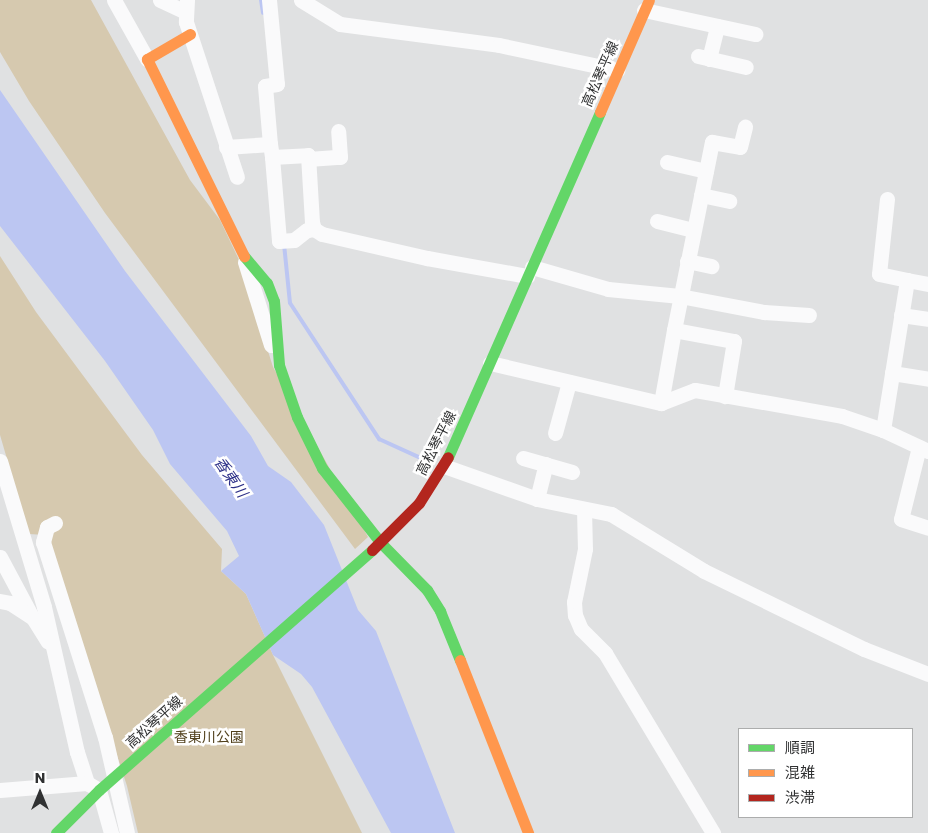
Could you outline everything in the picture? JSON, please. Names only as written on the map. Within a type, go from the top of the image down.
[{"type":"main road","name":"高松琴平線","points":[[56,833],[99,785],[377,545],[420,502],[444,466],[646,5]]},
{"type":"main road","points":[[190,34],[147,59],[242,253]]},
{"type":"main road","points":[[279,365],[297,417],[322,468],[377,545],[427,590],[440,612],[528,833]]},
{"type":"street","points":[[114,0],[147,59]]},
{"type":"street","points":[[160,0],[186,5],[190,34],[237,178]]},
{"type":"street","points":[[269,0],[277,84],[265,86],[275,154],[279,241],[284,241],[314,229],[343,240],[530,271],[552,270],[608,289],[680,296],[764,312],[809,316]]},
{"type":"street","points":[[301,0],[340,24],[499,45],[617,70]]},
{"type":"street","points":[[646,5],[717,26],[755,34]]},
{"type":"street","points":[[717,26],[704,57],[746,67]]},
{"type":"street","points":[[661,403],[680,296],[712,142],[740,147],[745,126]]},
{"type":"street","points":[[308,160],[340,157],[338,130]]},
{"type":"street","points":[[226,147],[275,154],[308,155],[314,229]]},
{"type":"street","points":[[666,162],[706,171]]},
{"type":"street","points":[[700,195],[728,201]]},
{"type":"street","points":[[887,199],[879,274],[928,284]]},
{"type":"street","points":[[657,221],[694,230]]},
{"type":"street","points":[[242,253],[279,365]]},
{"type":"street","points":[[687,261],[711,266]]},
{"type":"street","points":[[883,430],[907,280]]},
{"type":"street","points":[[901,315],[928,319]]},
{"type":"street","points":[[674,330],[734,341],[725,396]]},
{"type":"street","points":[[490,364],[661,403],[687,391],[842,416],[883,430],[924,449],[901,519],[928,528]]},
{"type":"street","points":[[892,373],[928,379]]},
{"type":"street","points":[[556,433],[569,382]]},
{"type":"street","points":[[523,458],[572,472]]},
{"type":"street","points":[[0,461],[54,652],[99,785],[111,833]]},
{"type":"street","points":[[537,498],[546,464]]},
{"type":"street","points":[[444,466],[537,498],[611,514],[704,571],[864,650],[928,674]]},
{"type":"street","points":[[584,508],[586,550],[574,602],[575,615],[581,629],[605,653],[713,833]]},
{"type":"street","points":[[55,523],[47,527],[43,542],[105,736],[128,833]]},
{"type":"street","points":[[0,557],[54,652]]},
{"type":"street","points":[[0,601],[10,603],[33,618]]},
{"type":"street","points":[[0,790],[99,785]]},
{"type":"green space","points":[[0,0],[91,0],[190,180],[220,220],[240,262],[273,367],[368,537],[355,549],[105,213],[29,101],[0,52]]},
{"type":"green space","name":"香東川公園","points":[[0,256],[36,312],[142,455],[222,549],[221,571],[246,594],[273,655],[362,833],[138,833],[127,786],[45,535],[29,534],[0,435]]},
{"type":"water","name":"香東川","points":[[0,90],[125,271],[251,436],[268,466],[291,482],[324,525],[358,610],[376,631],[455,833],[391,833],[312,687],[301,674],[273,655],[246,594],[221,571],[239,556],[227,531],[170,464],[153,430],[105,361],[0,226]]},
{"type":"waterway","points":[[261,0],[263,13]]},
{"type":"waterway","points":[[284,244],[290,303],[379,439],[425,460]]},
{"type":"traffic: fast","points":[[448,457],[600,112]]},
{"type":"traffic: fast","points":[[244,256],[267,283],[274,301],[279,365],[297,417],[322,468],[380,542],[427,590],[440,611],[460,660]]},
{"type":"traffic: fast","points":[[56,833],[99,790],[372,550]]},
{"type":"traffic: slow","points":[[600,112],[649,0]]},
{"type":"traffic: slow","points":[[190,34],[147,59],[244,256]]},
{"type":"traffic: slow","points":[[460,660],[528,833]]},
{"type":"traffic: jam","points":[[372,550],[419,503],[448,457]]}]
